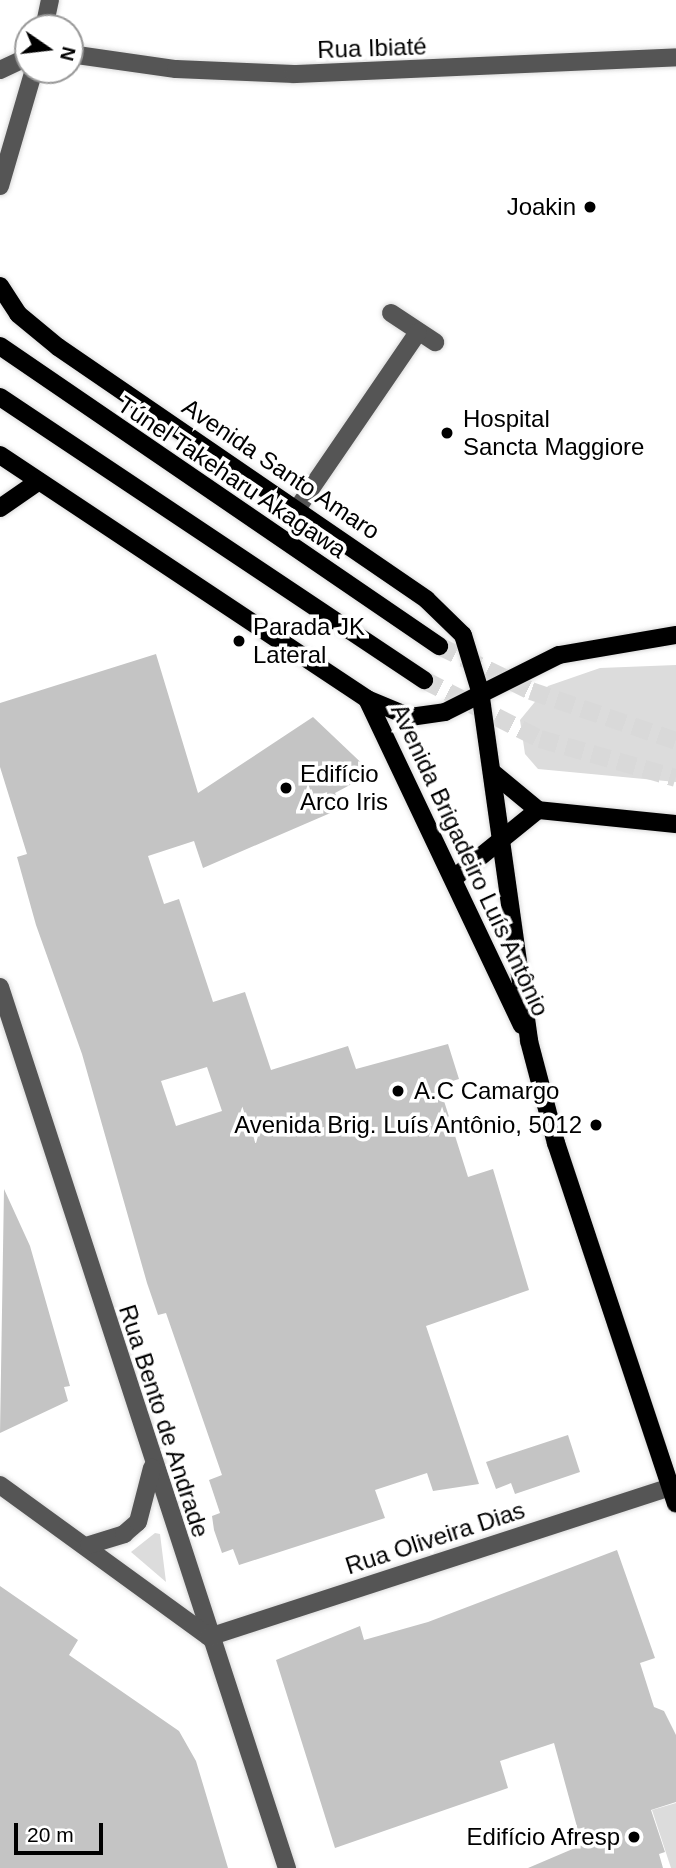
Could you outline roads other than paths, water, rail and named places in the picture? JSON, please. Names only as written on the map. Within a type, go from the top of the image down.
[{"type":"main road","name":"Avenida Santo Amaro","points":[[0,286],[18,314],[451,619],[464,635],[480,691]]},
{"type":"main road","name":"Túnel Takeharu Akagawa","points":[[0,346],[439,646]]},
{"type":"main road","points":[[0,397],[424,680]]},
{"type":"main road","points":[[0,455],[367,699],[410,717],[430,716],[559,655],[676,635]]},
{"type":"main road","points":[[0,508],[39,481]]},
{"type":"main road","name":"Avenida Brigadeiro Luís Antônio","points":[[480,691],[529,1041],[556,1143],[674,1492]]},
{"type":"main road","name":"Avenida Brigadeiro Luís Antônio","points":[[367,699],[529,1041]]},
{"type":"main road","points":[[492,772],[538,810],[676,824]]},
{"type":"main road","points":[[454,878],[500,835],[538,810]]},
{"type":"street","name":"Rua Ibiaté","points":[[84,56],[176,69],[294,75],[676,57]]},
{"type":"street","points":[[0,186],[30,84]]},
{"type":"street","points":[[391,313],[435,342]]},
{"type":"street","points":[[297,509],[418,332]]},
{"type":"street","name":"Rua Bento de Andrade","points":[[0,987],[152,1464],[286,1868]]},
{"type":"street","points":[[89,1545],[124,1534],[138,1522],[152,1464]]},
{"type":"street","points":[[0,1485],[89,1545],[209,1637]]},
{"type":"street","name":"Rua Oliveira Dias","points":[[209,1637],[674,1492]]},
{"type":"tunnel","points":[[439,646],[531,691],[676,741]]},
{"type":"tunnel","points":[[424,680],[540,739],[676,778]]},
{"type":"place","name":"Joakin","points":[[590,207]]},
{"type":"place","name":"Hospital Sancta Maggiore","points":[[447,433]]},
{"type":"place","name":"Parada JK Lateral","points":[[239,641]]},
{"type":"place","name":"Edifício Arco Iris","points":[[286,788]]},
{"type":"place","name":"A.C Camargo","points":[[398,1091]]},
{"type":"place","name":"Avenida Brig. Luís Antônio, 5012","points":[[596,1125]]},
{"type":"place","name":"Edifício Afresp","points":[[634,1837]]}]
